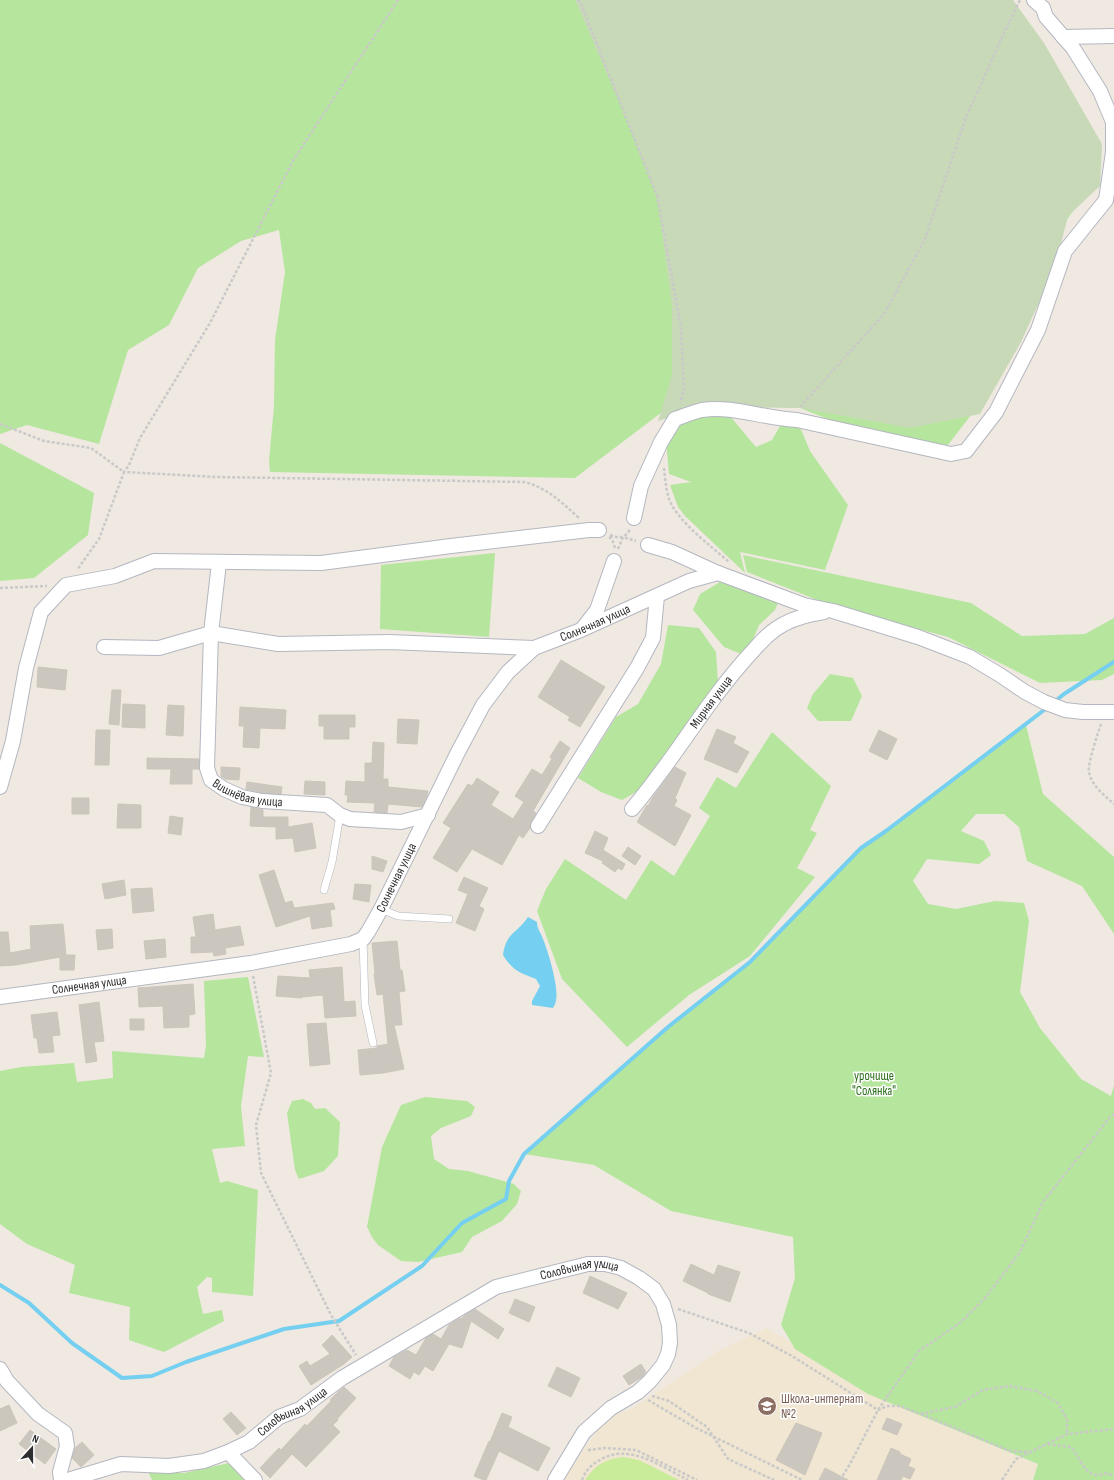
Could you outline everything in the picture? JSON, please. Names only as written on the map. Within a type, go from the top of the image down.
[{"type":"street","points":[[634,518],[641,486],[661,442],[675,419],[701,410],[724,409],[797,420],[951,454],[966,451],[996,412],[1038,330],[1065,251],[1106,200],[1113,154],[1113,122],[1100,91],[1073,48],[1046,17],[1043,8],[1034,0]]},
{"type":"street","points":[[1063,37],[1114,36]]},
{"type":"street","points":[[0,787],[13,741],[26,668],[41,612],[66,585],[115,576],[154,561],[218,563],[321,563],[451,546],[599,530]]},
{"type":"street","points":[[648,544],[672,552],[718,573],[804,605],[832,611],[918,637],[970,657],[1025,692],[1044,702],[1065,710],[1109,712]]},
{"type":"street","points":[[581,630],[597,610],[614,561]]},
{"type":"street","name":"Вишнёвая улица","points":[[218,563],[211,633],[207,768],[211,780],[224,789],[242,797],[262,801],[327,805],[340,815],[350,820],[401,822],[428,815]]},
{"type":"street","name":"Солнечная улица","points":[[0,997],[251,963],[351,944],[363,939],[381,909],[457,754],[483,705],[508,672],[534,648],[581,630],[689,581],[718,573]]},
{"type":"street","points":[[538,826],[653,638],[657,596]]},
{"type":"street","name":"Мирная улица","points":[[632,809],[650,788],[720,690],[766,636],[783,624],[808,614],[832,611]]},
{"type":"street","points":[[104,647],[160,648],[211,633],[278,644],[389,642],[534,648]]},
{"type":"street","name":"Соловьиная улица","points":[[68,1480],[121,1464],[169,1466],[204,1461],[228,1452],[249,1442],[279,1417],[300,1409],[342,1378],[363,1365],[496,1287],[588,1264],[605,1264],[621,1268],[639,1278],[654,1289],[663,1304],[669,1325],[670,1343],[668,1354],[663,1365],[650,1381],[634,1395],[611,1408],[584,1432],[555,1480]]},
{"type":"street","points":[[0,1369],[7,1381],[38,1414],[65,1433],[67,1446],[60,1472],[60,1480]]},
{"type":"street","points":[[228,1452],[255,1480]]},
{"type":"lane","points":[[324,890],[332,862],[340,815]]},
{"type":"lane","points":[[381,909],[398,916],[449,919]]},
{"type":"lane","points":[[363,939],[365,1005],[373,1044]]},
{"type":"path","points":[[0,588],[66,585],[99,539],[124,472],[129,465],[140,438],[210,323],[294,159],[398,0]]},
{"type":"path","points":[[578,0],[584,11],[656,196],[681,327],[684,389],[675,419]]},
{"type":"path","points":[[784,419],[800,408],[884,314],[925,239],[965,120],[1020,0]]},
{"type":"path","points":[[0,424],[44,441],[91,448],[124,472],[217,477],[525,482],[547,490],[579,518],[612,539],[616,553],[614,561]]},
{"type":"path","points":[[664,465],[667,488],[670,500],[675,510],[682,519],[733,566]]},
{"type":"path","points":[[614,561],[623,537],[629,531],[634,518]]},
{"type":"path","points":[[634,518],[633,525],[635,533],[640,539],[648,544]]},
{"type":"path","points":[[599,530],[614,537],[623,537],[648,544]]},
{"type":"path","points":[[1109,712],[1093,750],[1088,772],[1095,785],[1114,804]]},
{"type":"path","points":[[251,963],[272,1073],[256,1125],[261,1173],[331,1315],[363,1365]]},
{"type":"path","points":[[840,1480],[878,1410],[919,1351],[961,1322],[986,1297],[1020,1252],[1043,1202],[1110,1117],[1114,1114]]},
{"type":"path","points":[[663,1304],[749,1333],[792,1356],[878,1410]]},
{"type":"path","points":[[920,1414],[955,1407],[983,1390],[1010,1386],[1037,1391],[1058,1403],[1067,1420],[1067,1434]]},
{"type":"path","points":[[634,1395],[669,1401],[707,1427],[728,1459],[774,1480]]},
{"type":"path","points":[[634,1395],[650,1401],[696,1428],[802,1480]]},
{"type":"path","points":[[878,1410],[887,1406],[900,1406],[1010,1451],[1032,1451]]},
{"type":"path","points":[[1002,1480],[1016,1460],[1067,1434],[1114,1430]]},
{"type":"path","points":[[1047,1444],[1061,1445],[1071,1448],[1082,1465],[1093,1474],[1100,1475],[1107,1473],[1114,1476]]},
{"type":"path","points":[[572,1452],[606,1448],[636,1450],[696,1480]]},
{"type":"path","points":[[582,1480],[592,1464],[607,1455],[624,1453],[641,1457],[688,1480]]},
{"type":"shaded area","name":"Школа-интернат №2","points":[[767,1328],[891,1403],[1038,1465],[1032,1480],[561,1480],[608,1417],[633,1408],[720,1350]]},
{"type":"green space","points":[[0,0],[998,0],[1096,180],[1040,256],[991,389],[948,445],[873,437],[800,408],[674,403],[575,478],[270,472],[269,461],[274,406],[275,340],[285,272],[279,230],[241,241],[198,268],[169,325],[128,350],[99,444],[27,425],[0,434]]},
{"type":"green space","points":[[575,0],[1013,0],[1044,43],[1102,144],[1100,186],[1068,216],[1055,267],[1021,342],[980,414],[910,428],[800,408],[701,407],[658,421],[672,375],[672,306],[657,196],[624,113]]},
{"type":"green space","points":[[724,409],[756,447],[772,440],[784,419],[797,420],[810,451],[848,505],[825,570],[740,552],[745,573],[685,516],[678,507],[670,485],[691,482],[669,474],[666,441],[671,428],[701,410]]},
{"type":"green space","points":[[0,443],[94,493],[88,535],[34,578],[0,581]]},
{"type":"green space","points":[[495,553],[489,637],[380,629],[381,565]]},
{"type":"green space","points":[[743,555],[971,603],[1022,636],[1085,634],[1114,618],[1114,674],[1102,680],[1040,683],[948,637],[830,605],[747,572]]},
{"type":"green space","points":[[720,582],[779,601],[775,610],[759,625],[746,656],[724,647],[693,610],[700,594]]},
{"type":"green space","points":[[668,625],[699,628],[716,652],[718,682],[665,754],[643,788],[622,800],[601,792],[578,778],[616,717],[638,704],[661,664]]},
{"type":"green space","points":[[830,674],[853,678],[862,696],[851,721],[818,721],[807,708],[813,694]]},
{"type":"green space","name":"урочище \"Солянка\"","points":[[1026,725],[1043,794],[1114,857],[1114,934],[1082,886],[1027,861],[1019,827],[1004,814],[976,814],[961,831],[984,841],[991,855],[979,864],[927,859],[913,881],[928,904],[956,909],[995,901],[1024,903],[1029,921],[1020,992],[1040,1028],[1081,1079],[1111,1096],[1114,1085],[1114,1480],[1033,1480],[1038,1464],[868,1394],[795,1349],[781,1325],[795,1278],[793,1237],[671,1211],[594,1165],[524,1154],[668,1027],[750,962],[861,848],[886,831]]},
{"type":"green space","points":[[772,732],[831,786],[810,830],[817,833],[797,868],[815,877],[750,956],[689,995],[627,1047],[562,979],[537,911],[546,889],[565,859],[626,900],[651,860],[674,876],[710,816],[699,808],[717,777],[736,788]]},
{"type":"green space","points":[[248,977],[264,1057],[248,1056],[241,1106],[245,1146],[212,1149],[220,1183],[227,1181],[258,1190],[253,1296],[212,1292],[212,1278],[207,1277],[197,1287],[203,1314],[222,1310],[224,1321],[164,1352],[129,1340],[130,1307],[69,1293],[75,1265],[27,1244],[0,1224],[0,1071],[21,1067],[74,1063],[77,1082],[113,1078],[112,1051],[204,1058],[206,1045],[204,981]]},
{"type":"green space","points":[[425,1097],[467,1101],[475,1107],[471,1116],[441,1128],[431,1136],[434,1159],[449,1169],[468,1171],[514,1184],[521,1191],[517,1204],[502,1221],[472,1237],[462,1252],[418,1262],[401,1261],[378,1245],[367,1227],[382,1147],[401,1105]]},
{"type":"green space","points":[[303,1099],[311,1103],[315,1109],[325,1108],[340,1122],[338,1156],[324,1171],[299,1179],[295,1170],[287,1113],[292,1101]]},
{"type":"green space","points":[[623,1457],[639,1460],[679,1480],[585,1480],[597,1466],[606,1461]]},
{"type":"green space","points":[[229,1463],[247,1480],[152,1480],[148,1472],[184,1473]]},
{"type":"water","points":[[528,917],[537,922],[555,978],[557,994],[556,1002],[553,1008],[532,1005],[532,1001],[540,986],[536,979],[517,970],[503,955],[504,947],[509,937],[524,923]]},
{"type":"building","points":[[561,660],[605,687],[580,727],[568,720],[570,717],[538,697]]},
{"type":"building","points":[[38,667],[67,670],[65,690],[37,687]]},
{"type":"building","points":[[112,690],[121,690],[119,725],[109,724]]},
{"type":"building","points":[[123,704],[145,705],[145,728],[122,727]]},
{"type":"building","points":[[168,705],[184,706],[183,736],[166,735]]},
{"type":"building","points":[[240,707],[286,710],[285,729],[260,728],[259,748],[243,747],[244,726],[239,726]]},
{"type":"building","points":[[319,715],[355,715],[355,727],[349,727],[349,739],[324,739],[324,726],[319,726]]},
{"type":"building","points":[[398,719],[419,720],[417,744],[397,743]]},
{"type":"building","points":[[717,729],[736,737],[733,743],[749,752],[737,773],[704,759]]},
{"type":"building","points":[[96,730],[110,730],[109,765],[95,765]]},
{"type":"building","points":[[879,730],[897,739],[887,760],[869,751]]},
{"type":"building","points":[[560,741],[570,748],[533,811],[536,813],[531,822],[530,828],[523,838],[519,835],[502,865],[472,849],[457,872],[433,858],[451,828],[443,823],[468,784],[472,786],[477,778],[499,792],[491,805],[513,819],[524,802],[515,796],[532,769],[542,775],[552,759],[550,757]]},
{"type":"building","points":[[373,742],[384,743],[383,779],[388,779],[388,787],[428,791],[422,807],[388,804],[387,813],[374,812],[375,803],[347,802],[348,795],[345,795],[346,781],[365,782],[365,763],[372,763]]},
{"type":"building","points":[[147,758],[199,759],[199,769],[192,769],[192,784],[170,784],[171,769],[147,769]]},
{"type":"building","points":[[221,767],[240,768],[239,780],[225,779],[221,776]]},
{"type":"building","points":[[675,767],[686,773],[675,798],[677,800],[674,806],[691,815],[675,846],[637,822],[647,805],[648,806]]},
{"type":"building","points":[[305,781],[325,782],[325,795],[304,794]]},
{"type":"building","points":[[247,782],[282,787],[281,794],[263,793],[246,789]]},
{"type":"building","points":[[72,798],[89,798],[89,814],[72,814]]},
{"type":"building","points":[[118,804],[141,805],[141,828],[117,828]]},
{"type":"building","points":[[251,807],[263,810],[263,817],[288,817],[288,827],[312,823],[316,848],[295,852],[293,838],[276,839],[276,827],[250,826]]},
{"type":"building","points":[[170,816],[183,818],[181,835],[168,833]]},
{"type":"building","points":[[595,831],[608,838],[603,850],[625,864],[622,870],[618,868],[615,872],[602,863],[603,861],[585,853]]},
{"type":"building","points":[[628,847],[641,856],[635,865],[622,856]]},
{"type":"building","points":[[372,856],[387,861],[383,872],[372,869]]},
{"type":"building","points":[[274,870],[285,903],[292,901],[294,908],[333,903],[335,909],[330,910],[332,926],[312,929],[310,916],[276,927],[259,875]]},
{"type":"building","points":[[464,877],[488,888],[479,906],[484,909],[475,931],[456,923],[468,894],[458,890]]},
{"type":"building","points":[[124,880],[126,895],[105,899],[102,884]]},
{"type":"building","points":[[355,884],[371,885],[369,902],[353,899]]},
{"type":"building","points":[[152,888],[154,911],[133,913],[131,889]]},
{"type":"building","points":[[213,914],[215,930],[240,926],[244,945],[225,948],[226,954],[214,956],[213,952],[191,953],[191,937],[196,937],[193,917]]},
{"type":"building","points":[[63,924],[66,955],[75,955],[74,970],[60,970],[60,957],[16,965],[0,966],[0,932],[8,932],[10,953],[31,949],[30,926]]},
{"type":"building","points":[[112,929],[113,948],[98,950],[96,930]]},
{"type":"building","points":[[165,939],[166,957],[146,959],[144,941]]},
{"type":"building","points":[[397,941],[400,970],[402,970],[405,991],[399,992],[402,1025],[394,1025],[404,1069],[360,1075],[358,1050],[377,1048],[377,1046],[388,1044],[383,994],[377,995],[372,943]]},
{"type":"building","points":[[342,967],[344,1002],[355,1001],[356,1016],[325,1018],[323,995],[302,998],[276,996],[278,976],[310,978],[309,970]]},
{"type":"building","points":[[193,984],[195,1014],[189,1015],[189,1027],[164,1028],[163,1006],[139,1007],[138,988]]},
{"type":"building","points":[[99,1002],[104,1041],[94,1042],[97,1061],[86,1063],[79,1005]]},
{"type":"building","points":[[57,1012],[60,1035],[52,1036],[54,1052],[39,1053],[37,1038],[34,1038],[31,1015]]},
{"type":"building","points":[[130,1019],[144,1019],[144,1030],[130,1030]]},
{"type":"building","points":[[326,1023],[330,1064],[310,1066],[307,1024]]},
{"type":"building","points":[[691,1264],[714,1275],[718,1265],[740,1272],[730,1302],[708,1294],[683,1281]]},
{"type":"building","points":[[590,1276],[627,1293],[618,1309],[583,1293]]},
{"type":"building","points":[[515,1299],[535,1307],[529,1322],[509,1313]]},
{"type":"building","points":[[475,1309],[504,1329],[498,1339],[471,1321],[462,1348],[449,1344],[433,1371],[425,1366],[419,1375],[414,1372],[410,1379],[389,1366],[394,1357],[407,1350],[416,1355],[426,1338],[433,1334],[441,1339],[449,1325]]},
{"type":"building","points":[[332,1335],[352,1357],[344,1364],[311,1385],[299,1366],[307,1361],[310,1366],[330,1354],[322,1345]]},
{"type":"building","points":[[641,1364],[646,1372],[642,1377],[629,1385],[623,1376]]},
{"type":"building","points":[[557,1367],[580,1378],[571,1397],[548,1386]]},
{"type":"building","points":[[344,1387],[356,1398],[333,1425],[340,1432],[306,1467],[292,1454],[270,1478],[260,1468],[279,1448],[281,1450],[305,1424],[307,1426],[331,1401],[330,1400]]},
{"type":"building","points":[[9,1405],[17,1423],[0,1431],[0,1409]]},
{"type":"building","points":[[231,1412],[246,1428],[237,1435],[223,1419]]},
{"type":"building","points":[[502,1413],[512,1417],[508,1427],[550,1448],[538,1471],[499,1451],[486,1480],[484,1480],[474,1476]]},
{"type":"building","points":[[887,1418],[902,1424],[897,1435],[882,1429]]},
{"type":"building","points":[[796,1423],[822,1433],[805,1475],[776,1460]]},
{"type":"building","points":[[30,1430],[56,1449],[45,1464],[19,1444]]},
{"type":"building","points":[[82,1442],[94,1455],[81,1467],[72,1458],[75,1448]]},
{"type":"building","points":[[891,1448],[911,1459],[908,1466],[915,1469],[910,1479],[903,1476],[901,1480],[877,1480]]},
{"type":"building","points":[[825,1468],[848,1480],[819,1480]]},
{"type":"waterway","points":[[1053,703],[1064,694],[1114,662]]},
{"type":"waterway","points":[[0,1285],[29,1303],[72,1343],[122,1378],[152,1376],[186,1362],[284,1329],[339,1321],[422,1266],[462,1223],[506,1199],[509,1181],[524,1154],[668,1027],[750,962],[861,848],[886,831],[1048,707]]},
{"type":"place","name":"Школа-интернат №2","points":[[767,1406]]}]
